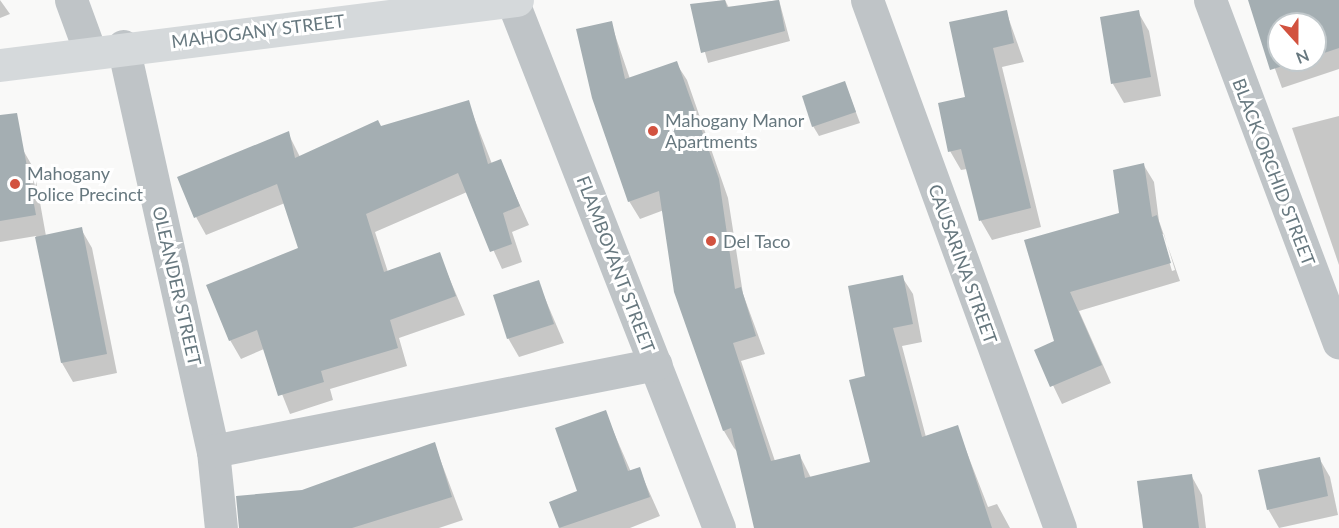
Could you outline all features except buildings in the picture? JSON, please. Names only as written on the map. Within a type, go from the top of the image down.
[{"type":"street","points":[[71,0],[90,52]]},
{"type":"street","name":"FLAMBOYANT STREET","points":[[512,0],[719,528]]},
{"type":"street","name":"MAHOGANY STREET","points":[[0,65],[123,46],[517,0]]},
{"type":"street","name":"CAUSARINA STREET","points":[[867,0],[1060,528]]},
{"type":"street","name":"BLACK ORCHID STREET","points":[[1210,0],[1339,343]]},
{"type":"street","name":"OLEANDER STREET","points":[[123,46],[213,451],[221,528]]},
{"type":"street","points":[[213,451],[656,364]]},
{"type":"place","name":"Mahogany Manor Apartments","points":[[653,131]]},
{"type":"place","name":"Mahogany Police Precinct","points":[[15,184]]},
{"type":"place","name":"Del Taco","points":[[711,241]]}]
